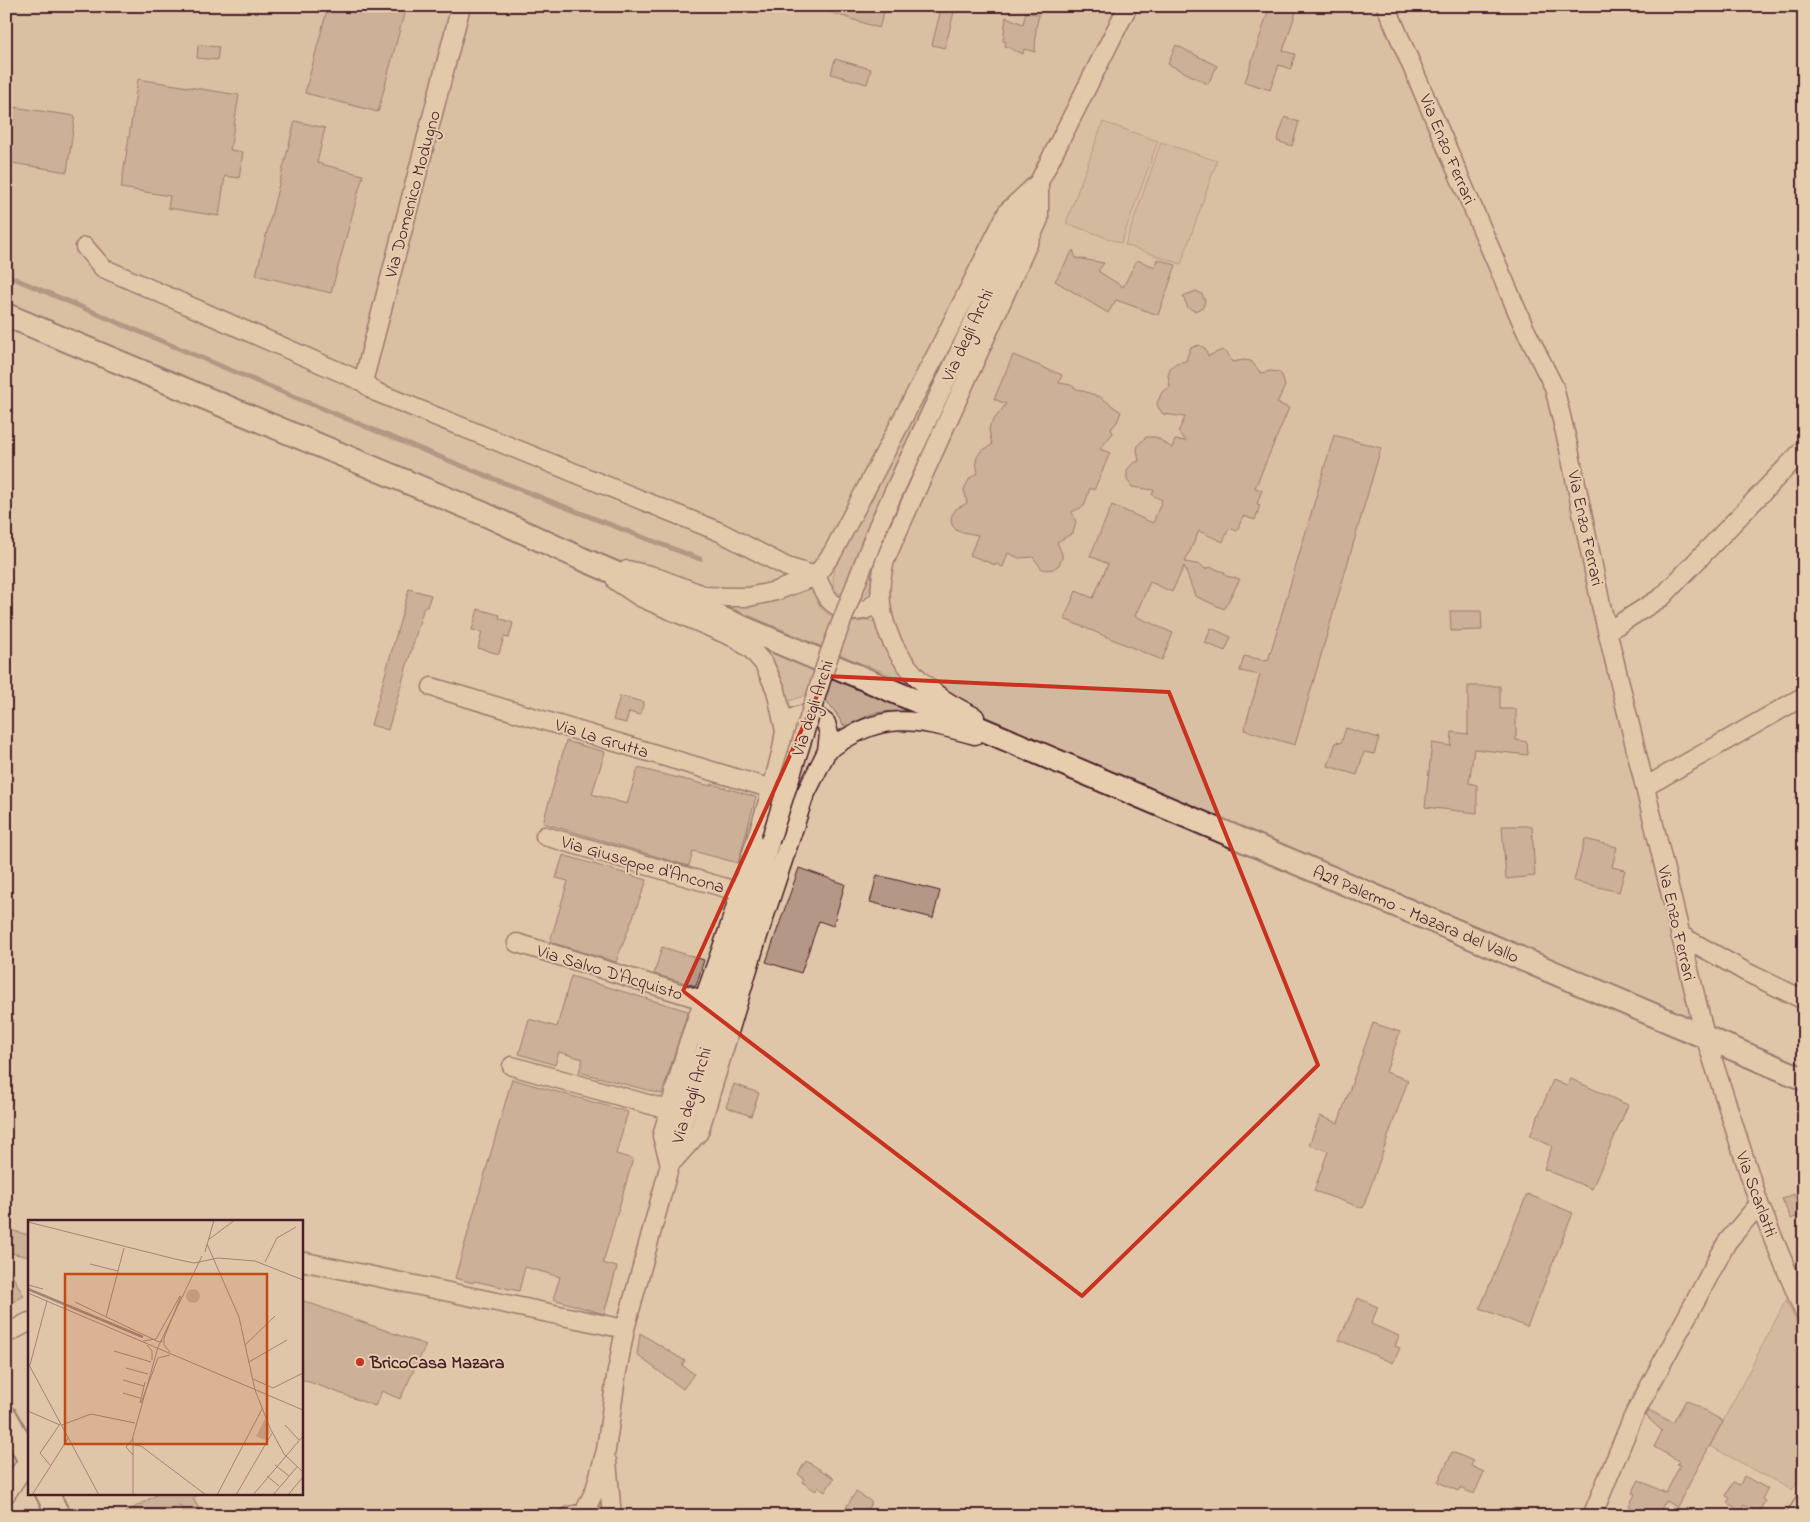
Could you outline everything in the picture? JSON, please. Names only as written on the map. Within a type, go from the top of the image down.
[{"type":"main road","name":"A29 Palermo - Mazara del Vallo","points":[[6,315],[484,514],[580,558],[1804,1079]]},
{"type":"main road","points":[[6,1417],[28,1457]]},
{"type":"main road","points":[[48,1494],[59,1516]]},
{"type":"street","name":"Via Domenico Modugno","points":[[362,382],[461,6]]},
{"type":"street","name":"Via degli Archi","points":[[584,1515],[595,1490],[606,1450],[616,1377],[625,1330],[670,1164],[830,652],[878,526],[1039,182],[1128,6]]},
{"type":"street","name":"Via Enzo Ferrari","points":[[1386,6],[1524,326],[1554,387],[1570,449],[1608,631],[1680,935],[1716,1074]]},
{"type":"street","points":[[580,558],[650,575],[706,596],[748,597],[776,591],[816,576],[833,552],[938,351],[1008,211],[1039,182]]},
{"type":"street","points":[[1029,750],[936,694],[921,681],[905,664],[888,635],[880,598],[883,567],[892,544],[1039,220],[1039,182]]},
{"type":"street","points":[[85,247],[102,268],[362,382],[376,392],[720,532],[787,567],[816,576],[832,604],[842,609],[857,612],[868,609],[880,598]]},
{"type":"street","points":[[1608,631],[1662,597],[1804,449]]},
{"type":"street","points":[[580,558],[640,597],[735,638],[752,650],[764,664],[776,690],[785,731],[772,789],[740,892],[688,1044],[662,1136],[670,1164]]},
{"type":"street","name":"Via La Grutta","points":[[432,687],[772,789]]},
{"type":"street","points":[[1645,787],[1804,696]]},
{"type":"street","points":[[670,1164],[699,1132],[756,942],[804,797],[827,750],[829,734],[826,723],[816,716],[804,714],[795,717],[785,731]]},
{"type":"street","points":[[827,750],[843,739],[867,727],[900,720],[930,723],[1029,750]]},
{"type":"street","name":"Via Giuseppe d'Ancona","points":[[545,836],[740,892]]},
{"type":"street","points":[[1680,935],[1746,972],[1804,1000]]},
{"type":"street","name":"Via Salvo D'Acquisto","points":[[517,943],[703,1000]]},
{"type":"street","points":[[512,1066],[669,1110]]},
{"type":"street","name":"Via Scarlatti","points":[[1716,1074],[1759,1204],[1804,1312]]},
{"type":"street","points":[[1592,1516],[1633,1417],[1717,1259],[1727,1242],[1759,1204]]},
{"type":"street","points":[[302,1262],[625,1330]]},
{"type":"street","points":[[6,1334],[28,1323]]},
{"type":"street","name":"Via degli Archi","points":[[606,1450],[612,1516]]},
{"type":"street","points":[[6,1494],[28,1461]]},
{"type":"street","points":[[1796,1516],[1804,1503]]},
{"type":"highlighted area","points":[[826,676],[1169,692],[1318,1065],[1082,1296],[683,991]]},
{"type":"shaded area","points":[[6,6],[1386,6],[1554,387],[1705,1036],[6,315]]},
{"type":"shaded area","points":[[1103,122],[1158,141],[1121,243],[1066,223]]},
{"type":"shaded area","points":[[1161,142],[1217,161],[1181,264],[1125,245]]},
{"type":"shaded area","points":[[943,352],[970,362],[895,524],[867,593],[858,599],[848,597],[839,593],[833,583],[834,571],[842,547]]},
{"type":"shaded area","points":[[810,586],[823,610],[832,616],[852,622],[875,622],[911,682],[863,664],[725,604]]},
{"type":"shaded area","points":[[754,641],[912,710],[874,713],[853,724],[843,725],[828,703],[818,696],[804,696],[788,701],[785,699]]},
{"type":"shaded area","points":[[1786,1300],[1804,1339],[1804,1471],[1792,1490],[1710,1446]]},
{"type":"building","points":[[328,6],[406,6],[378,112],[305,93]]},
{"type":"building","points":[[820,6],[886,6],[879,28],[820,9]]},
{"type":"building","points":[[1270,6],[1298,6],[1283,51],[1295,54],[1291,69],[1279,65],[1270,90],[1245,82]]},
{"type":"building","points":[[941,9],[954,12],[945,48],[932,45]]},
{"type":"building","points":[[1026,12],[1039,15],[1036,28],[1035,52],[1024,49],[1023,54],[1005,46],[1006,42],[1003,41],[1006,17],[1023,24]]},
{"type":"building","points":[[198,45],[219,47],[217,60],[197,58]]},
{"type":"building","points":[[1176,45],[1217,66],[1208,84],[1168,64]]},
{"type":"building","points":[[835,59],[871,69],[867,84],[831,74]]},
{"type":"building","points":[[138,79],[239,95],[230,150],[243,152],[239,178],[225,176],[219,216],[168,208],[170,196],[121,188]]},
{"type":"building","points":[[6,106],[75,116],[67,172],[6,162]]},
{"type":"building","points":[[1285,117],[1299,122],[1292,146],[1277,141]]},
{"type":"building","points":[[295,121],[325,128],[317,163],[363,175],[331,293],[256,275]]},
{"type":"building","points":[[1073,250],[1076,258],[1104,263],[1098,271],[1123,287],[1137,260],[1155,267],[1157,259],[1176,265],[1158,315],[1116,300],[1108,313],[1055,281]]},
{"type":"building","points":[[1196,291],[1202,294],[1205,301],[1203,307],[1195,311],[1188,308],[1183,296]]},
{"type":"building","points":[[1199,345],[1205,348],[1208,356],[1222,350],[1228,354],[1232,362],[1251,361],[1261,373],[1278,372],[1282,375],[1285,386],[1277,403],[1289,408],[1255,488],[1262,490],[1257,504],[1260,505],[1255,520],[1243,516],[1237,531],[1229,528],[1223,542],[1199,531],[1185,562],[1201,565],[1205,569],[1210,567],[1224,572],[1226,576],[1240,579],[1224,609],[1195,596],[1184,566],[1172,592],[1150,582],[1135,616],[1173,633],[1162,660],[1064,619],[1076,591],[1093,598],[1108,564],[1090,556],[1112,505],[1153,523],[1162,500],[1152,495],[1154,490],[1132,487],[1127,480],[1127,470],[1133,463],[1139,461],[1138,445],[1146,437],[1156,437],[1172,448],[1175,440],[1186,441],[1178,432],[1185,417],[1163,414],[1157,403],[1162,392],[1170,387],[1168,376],[1170,368],[1176,363],[1186,361],[1190,348]]},
{"type":"building","points":[[1013,355],[1062,375],[1059,383],[1071,385],[1100,397],[1121,412],[1117,422],[1111,429],[1113,433],[1100,449],[1110,453],[1094,490],[1090,488],[1084,506],[1072,512],[1076,522],[1073,533],[1057,542],[1062,558],[1059,565],[1053,569],[1046,570],[1041,568],[1033,557],[1019,558],[1008,553],[1003,567],[970,555],[978,535],[957,531],[952,525],[951,520],[956,509],[967,503],[964,489],[970,478],[978,473],[977,457],[981,451],[992,445],[990,425],[1006,404],[994,399]]},
{"type":"building","points":[[1334,435],[1381,448],[1295,745],[1244,730],[1260,675],[1240,671],[1244,656],[1268,661]]},
{"type":"building","points":[[409,589],[431,595],[427,607],[424,607],[388,730],[371,725]]},
{"type":"building","points":[[478,609],[500,615],[499,618],[513,623],[509,638],[504,637],[499,654],[478,648],[482,632],[472,630]]},
{"type":"building","points":[[1450,611],[1481,611],[1482,630],[1451,631]]},
{"type":"building","points":[[1211,628],[1231,637],[1225,651],[1205,643]]},
{"type":"building","points":[[1468,686],[1500,686],[1500,709],[1516,709],[1516,740],[1527,742],[1528,755],[1474,749],[1469,783],[1477,785],[1477,813],[1425,807],[1432,743],[1451,746],[1452,732],[1468,734]]},
{"type":"building","points":[[620,696],[644,702],[640,715],[629,712],[626,723],[613,720]]},
{"type":"building","points":[[1346,728],[1379,738],[1374,754],[1364,752],[1357,775],[1328,766],[1336,742],[1341,743]]},
{"type":"building","points":[[566,741],[605,752],[592,794],[627,804],[638,768],[711,786],[712,784],[756,797],[738,863],[693,851],[689,866],[543,823]]},
{"type":"building","points":[[1502,826],[1532,826],[1535,876],[1506,879]]},
{"type":"building","points":[[1585,839],[1617,847],[1612,867],[1625,870],[1619,892],[1574,881]]},
{"type":"building","points":[[563,855],[647,880],[616,962],[550,942],[568,881],[556,878]]},
{"type":"building","points":[[799,868],[845,884],[833,926],[819,921],[801,973],[766,962]]},
{"type":"building","points":[[877,875],[940,891],[933,918],[870,902]]},
{"type":"building","points":[[662,947],[704,960],[696,986],[654,974]]},
{"type":"building","points":[[571,976],[688,1011],[662,1094],[579,1072],[583,1059],[559,1052],[555,1065],[519,1054],[529,1019],[557,1027]]},
{"type":"building","points":[[1373,1023],[1400,1032],[1386,1072],[1408,1080],[1363,1208],[1314,1191],[1328,1151],[1309,1145],[1320,1116],[1338,1123]]},
{"type":"building","points":[[512,1079],[628,1112],[616,1154],[633,1159],[603,1263],[617,1267],[604,1314],[553,1299],[560,1277],[525,1267],[519,1291],[455,1278]]},
{"type":"building","points":[[1571,1079],[1628,1105],[1592,1189],[1544,1169],[1552,1146],[1530,1136],[1553,1080],[1567,1086]]},
{"type":"building","points":[[734,1084],[759,1093],[751,1116],[726,1107]]},
{"type":"building","points":[[1527,1194],[1573,1213],[1527,1327],[1480,1308]]},
{"type":"building","points":[[1794,1194],[1802,1214],[1791,1219],[1782,1199]]},
{"type":"building","points":[[6,1229],[28,1235],[28,1257],[6,1252]]},
{"type":"building","points":[[6,1265],[24,1296],[6,1306]]},
{"type":"building","points":[[1358,1298],[1378,1307],[1371,1324],[1399,1336],[1395,1346],[1400,1348],[1393,1363],[1339,1340]]},
{"type":"building","name":"BricoCasa Mazara","points":[[302,1300],[426,1345],[400,1399],[382,1391],[375,1406],[302,1379]]},
{"type":"building","points":[[640,1333],[685,1361],[682,1365],[694,1374],[683,1389],[637,1355]]},
{"type":"building","points":[[1686,1400],[1723,1421],[1677,1507],[1665,1501],[1658,1516],[1651,1516],[1629,1506],[1635,1494],[1632,1493],[1639,1480],[1666,1493],[1680,1465],[1677,1464],[1679,1461],[1654,1447],[1662,1431],[1646,1416],[1649,1410],[1673,1423]]},
{"type":"building","points":[[1452,1452],[1473,1461],[1471,1466],[1484,1472],[1474,1494],[1460,1488],[1458,1491],[1438,1482]]},
{"type":"building","points":[[806,1461],[834,1478],[825,1492],[818,1487],[816,1491],[802,1482],[804,1479],[798,1474]]},
{"type":"building","points":[[1744,1476],[1768,1489],[1762,1499],[1765,1501],[1758,1514],[1744,1505],[1741,1511],[1727,1503],[1730,1498],[1726,1496],[1733,1482],[1740,1485]]},
{"type":"building","points":[[856,1492],[872,1502],[863,1516],[846,1507]]},
{"type":"building","points":[[158,1494],[200,1494],[193,1498],[203,1516],[185,1516],[180,1505],[160,1516],[119,1516]]},
{"type":"waterway","points":[[6,275],[438,456],[700,559]]},
{"type":"place","name":"BricoCasa Mazara","points":[[360,1362]]}]
